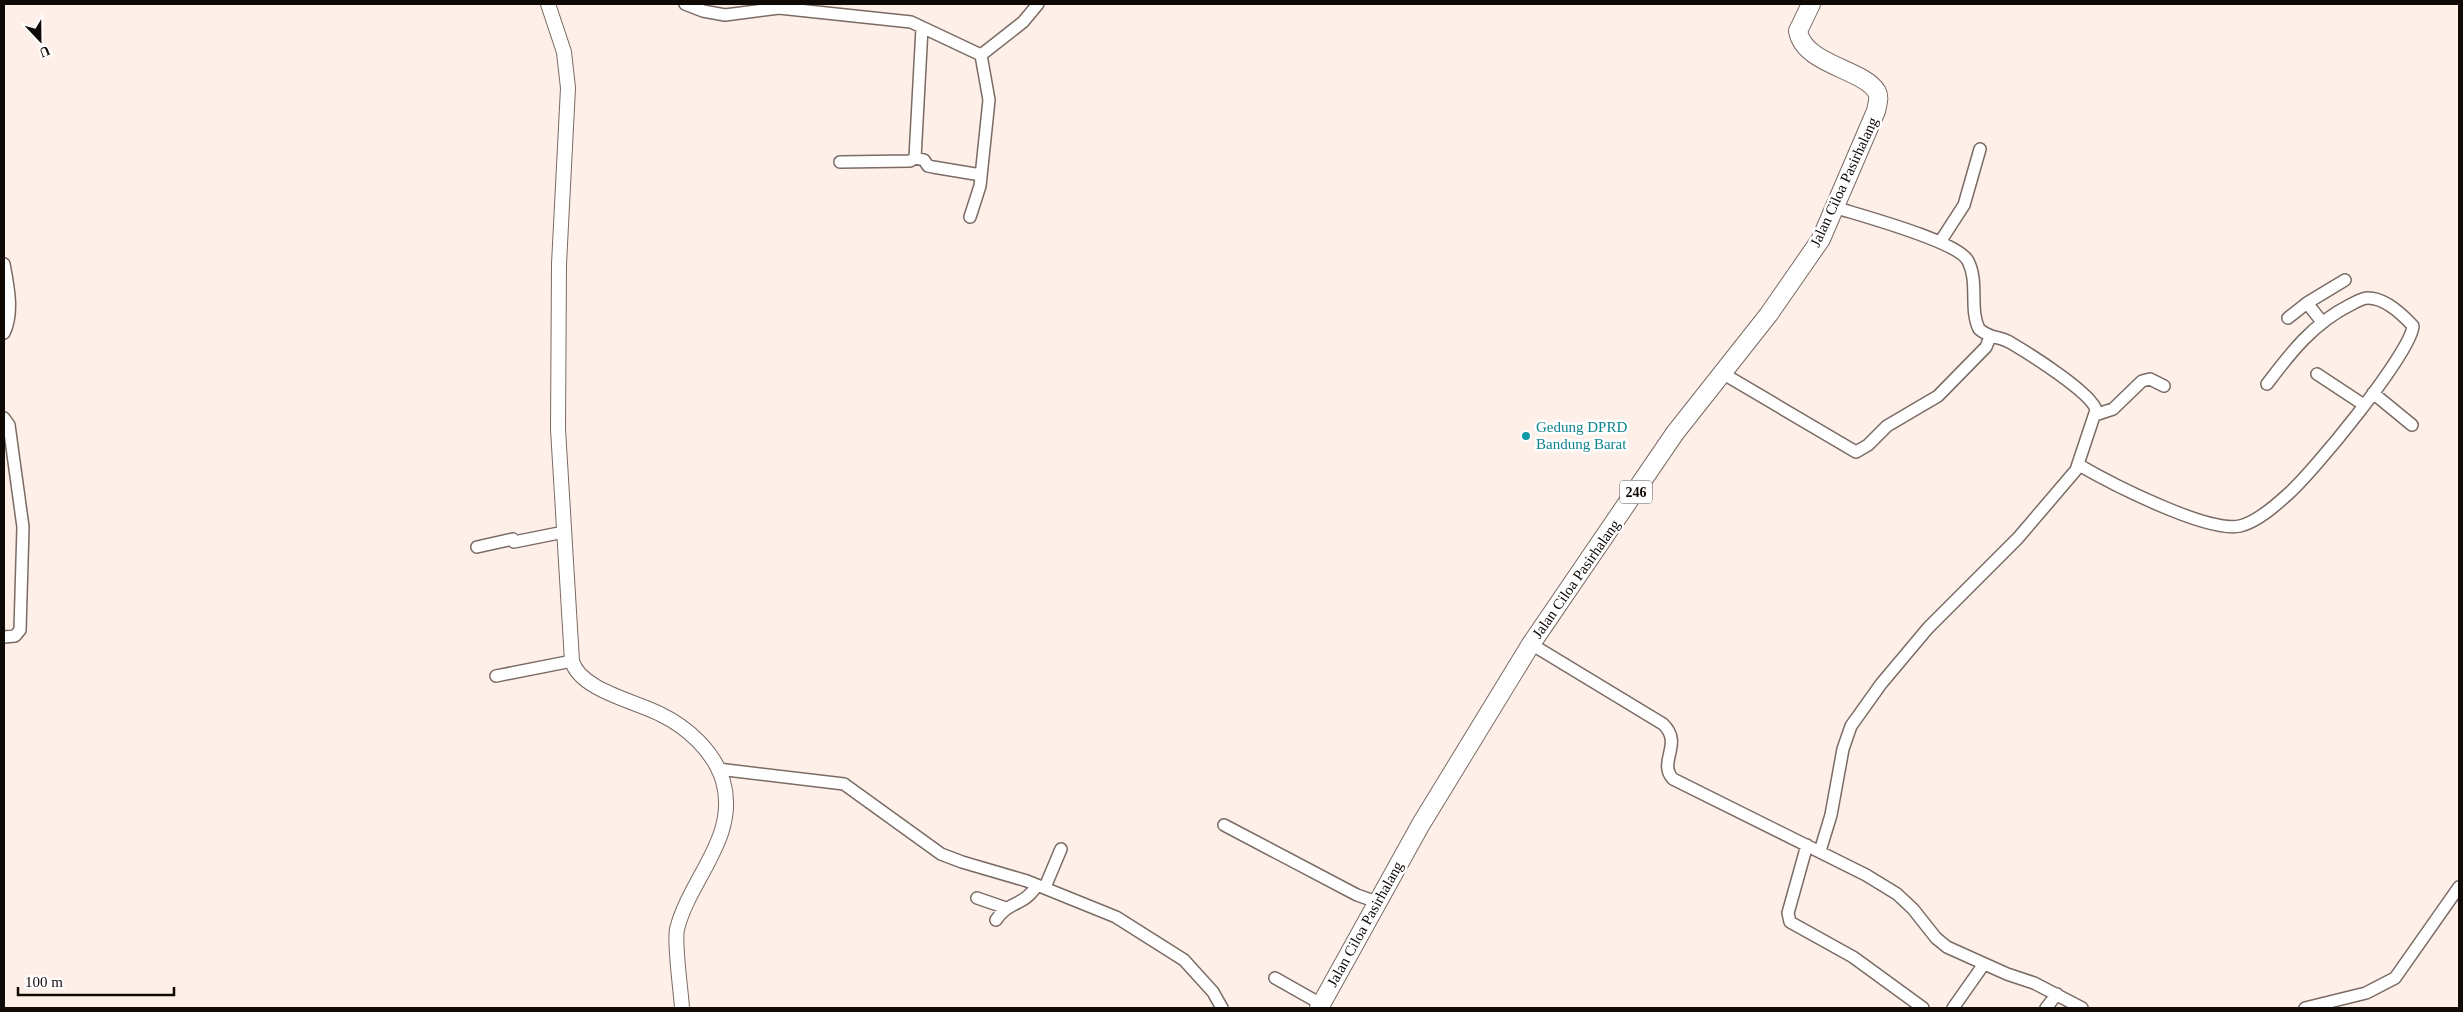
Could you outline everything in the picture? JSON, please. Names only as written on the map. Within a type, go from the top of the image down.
[{"type":"main road","name":"Jalan Ciloa Pasirhalang","points":[[1320,1006],[1376,902],[1531,644],[1675,433],[1769,314],[1821,238],[1876,111],[1879,98],[1873,87],[1817,55],[1801,42],[1798,31],[1811,4]]},
{"type":"street","points":[[548,4],[564,52],[568,88],[559,264],[558,429],[572,661],[578,674],[589,683],[661,714],[678,724],[713,758],[725,794],[726,816],[721,836],[677,931],[682,1008]]},
{"type":"street","points":[[685,4],[703,11],[726,15],[779,8],[857,18],[912,22],[981,55]]},
{"type":"street","points":[[981,55],[1022,22],[1038,4]]},
{"type":"street","points":[[840,162],[910,162],[915,158],[922,28]]},
{"type":"street","points":[[970,217],[978,194],[989,100],[981,55]]},
{"type":"street","points":[[1940,242],[1964,204],[1980,149]]},
{"type":"street","points":[[915,158],[924,160],[928,166],[981,175]]},
{"type":"street","points":[[1820,851],[1831,814],[1843,749],[1850,726],[1881,684],[1928,628],[2018,538],[2079,465],[2095,415],[2092,400],[2009,342],[1990,337],[1978,327],[1973,273],[1968,260],[1960,251],[1940,242],[1834,207]]},
{"type":"street","points":[[4,264],[9,299],[7,326],[4,333]]},
{"type":"street","points":[[2288,318],[2307,303],[2345,280]]},
{"type":"street","points":[[2079,465],[2118,487],[2187,515],[2217,525],[2240,526],[2258,518],[2287,495],[2311,470],[2373,393],[2401,352],[2413,326],[2389,304],[2369,297],[2334,313],[2322,322],[2294,348],[2267,384]]},
{"type":"street","points":[[2307,303],[2322,322]]},
{"type":"street","points":[[1722,373],[1856,452],[1868,445],[1887,426],[1938,396],[1986,347],[1990,337]]},
{"type":"street","points":[[2317,374],[2364,405]]},
{"type":"street","points":[[2095,415],[2113,409],[2142,381],[2150,379],[2164,386]]},
{"type":"street","points":[[2373,393],[2412,426]]},
{"type":"street","points":[[4,418],[9,425],[23,527],[20,630],[15,636],[4,637]]},
{"type":"street","points":[[477,548],[513,538],[514,542],[564,532]]},
{"type":"street","points":[[1531,644],[1663,724],[1671,731],[1673,748],[1667,766],[1668,773],[1673,779],[1866,874],[1897,894],[1913,909],[1936,938],[1947,947],[2057,994],[2082,1008]]},
{"type":"street","points":[[496,676],[572,661]]},
{"type":"street","points":[[718,769],[844,784],[941,854],[1041,886],[1116,917],[1184,960],[1213,992],[1222,1008]]},
{"type":"street","points":[[1224,825],[1357,895],[1376,902]]},
{"type":"street","points":[[1807,845],[1788,912],[1790,922],[1853,957],[1923,1008]]},
{"type":"street","points":[[996,920],[1006,908],[1025,900],[1041,886],[1061,849]]},
{"type":"street","points":[[2305,1008],[2366,993],[2395,978],[2459,887]]},
{"type":"street","points":[[977,898],[1006,908]]},
{"type":"street","points":[[1953,1008],[1984,964]]},
{"type":"street","points":[[1275,978],[1320,1006]]},
{"type":"street","points":[[2046,1008],[2057,994]]},
{"type":"place","name":"Gedung DPRD Bandung Barat","points":[[1526,436]]}]
